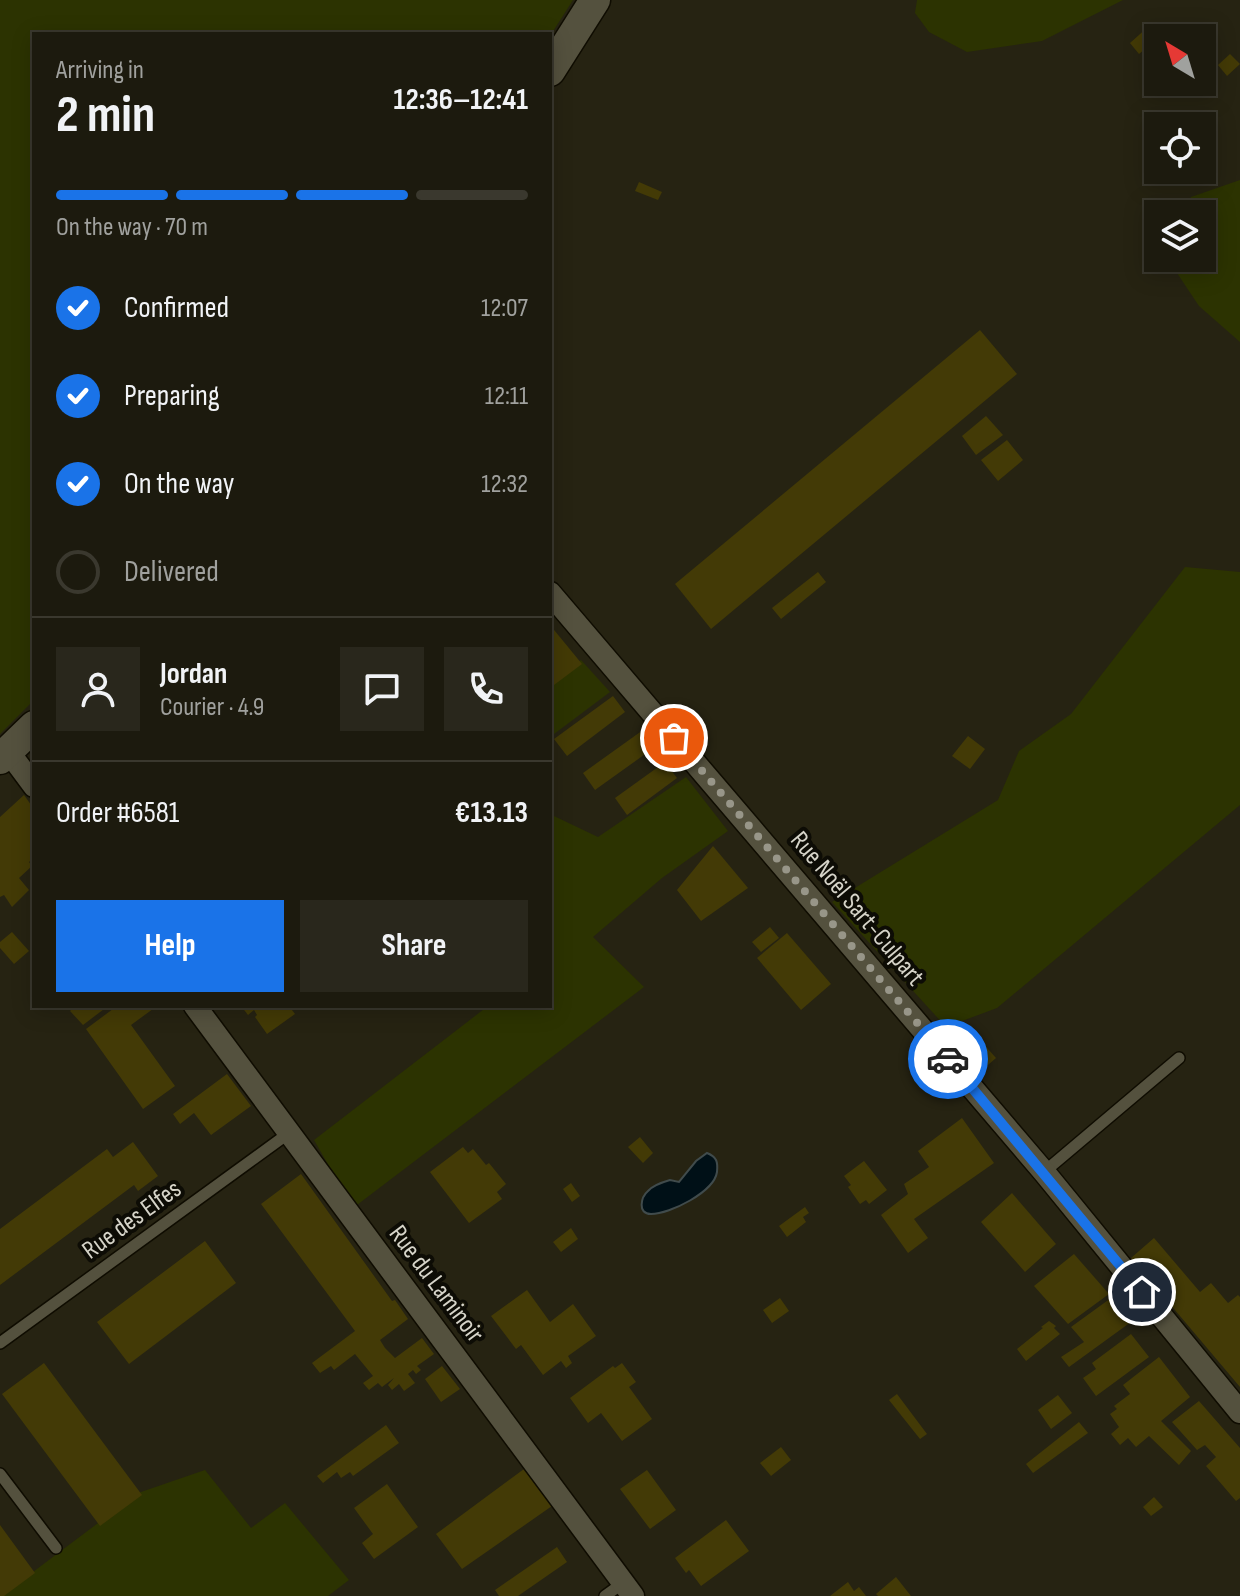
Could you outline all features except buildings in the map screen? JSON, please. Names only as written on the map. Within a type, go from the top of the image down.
[{"type":"street","points":[[552,68],[595,0]]},
{"type":"street","name":"Rue Noël Sart-Culpart","points":[[552,595],[1044,1172],[1240,1412]]},
{"type":"street","points":[[32,728],[4,755],[32,784]]},
{"type":"street","name":"Rue du Laminoir","points":[[196,1008],[620,1592]]},
{"type":"lane","points":[[1044,1172],[1179,1058]]},
{"type":"lane","name":"Rue des Elfes","points":[[0,1343],[289,1133]]},
{"type":"lane","points":[[0,1474],[56,1548]]},
{"type":"green space","points":[[0,0],[573,0],[552,33],[32,32],[32,702],[0,734]]},
{"type":"green space","points":[[917,0],[1123,0],[1042,41],[967,52],[929,32],[915,13]]},
{"type":"green space","points":[[1240,180],[1240,342],[1199,306],[1176,272],[1216,272],[1216,200],[1190,200]]},
{"type":"green space","points":[[1185,567],[1240,572],[1240,805],[997,1008],[946,1027],[832,902],[998,800],[1019,751],[1071,714]]},
{"type":"green space","points":[[581,660],[610,692],[552,736],[552,682]]},
{"type":"green space","points":[[686,777],[728,831],[662,878],[593,937],[644,987],[353,1208],[314,1140],[485,1008],[552,1008],[552,818],[598,837]]},
{"type":"green space","points":[[205,1470],[251,1528],[285,1503],[349,1580],[328,1596],[1,1596],[138,1493]]},
{"type":"shaded area","points":[[707,1153],[715,1158],[717,1165],[714,1180],[708,1187],[669,1210],[651,1214],[644,1211],[642,1201],[650,1189],[670,1180],[679,1182]]},
{"type":"way so far","points":[[674,738],[948,1059]]},
{"type":"route","points":[[948,1059],[1142,1292]]}]
